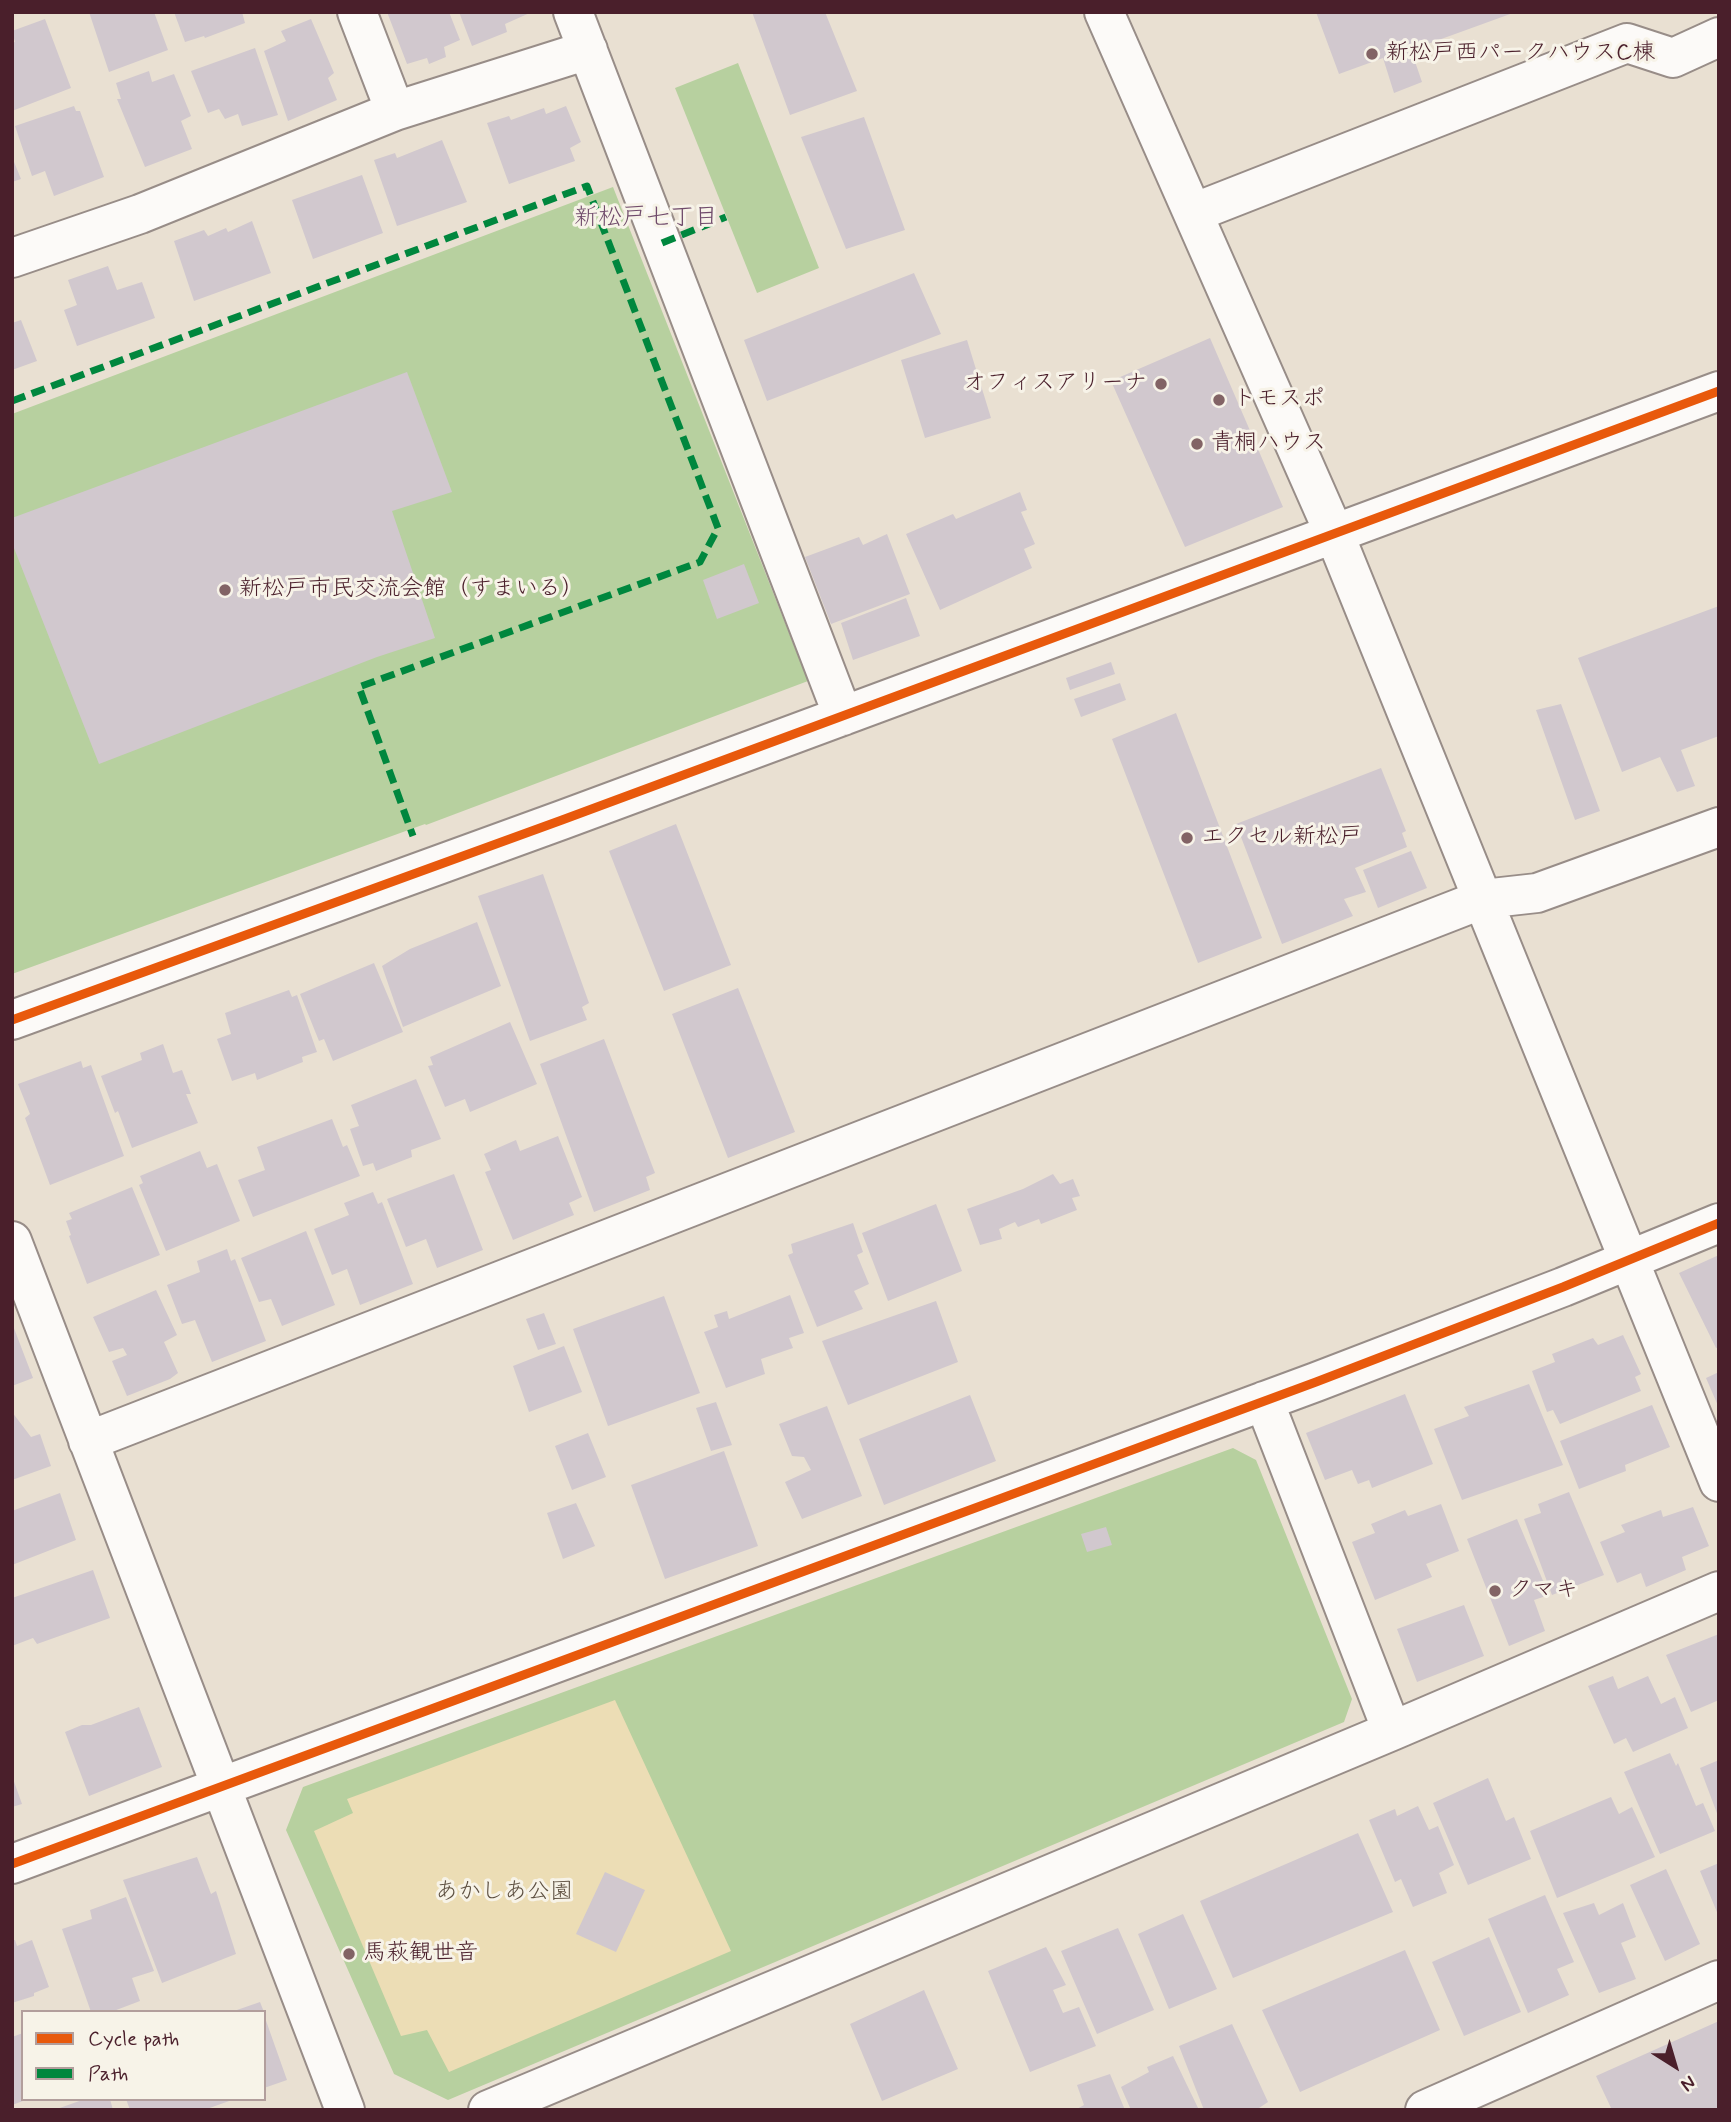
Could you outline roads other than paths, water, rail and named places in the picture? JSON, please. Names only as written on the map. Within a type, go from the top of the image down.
[{"type":"street","points":[[357,12],[395,111]]},
{"type":"street","points":[[573,12],[842,716]]},
{"type":"street","points":[[1104,12],[1334,533],[1719,1482]]},
{"type":"street","points":[[1193,213],[1627,43],[1673,58],[1719,37]]},
{"type":"street","points":[[12,258],[140,214],[395,111],[588,50]]},
{"type":"street","points":[[12,1020],[1719,391]]},
{"type":"street","points":[[88,1441],[1483,899],[1537,893],[1719,827]]},
{"type":"street","points":[[12,1864],[1264,1401],[1628,1261],[1719,1223]]},
{"type":"street","points":[[12,1241],[345,2110]]},
{"type":"street","points":[[1264,1401],[1392,1731]]},
{"type":"street","points":[[488,2110],[1719,1591]]},
{"type":"street","points":[[1425,2110],[1719,1980]]},
{"type":"place","name":"新松戸西パークハウスC棟","points":[[1372,54]]},
{"type":"place","name":"オフィスアリーナ","points":[[1161,384]]},
{"type":"place","name":"トモスポ","points":[[1219,400]]},
{"type":"place","name":"青桐ハウス","points":[[1197,444]]},
{"type":"place","name":"新松戸市民交流会館（すまいる）","points":[[225,590]]},
{"type":"place","name":"エクセル新松戸","points":[[1187,838]]},
{"type":"place","name":"クマキ","points":[[1495,1591]]},
{"type":"place","name":"馬萩観世音","points":[[349,1954]]},
{"type":"district","name":"新松戸七丁目","points":[[646,219]]},
{"type":"park label","name":"あかしあ公園","points":[[504,1893]]}]
